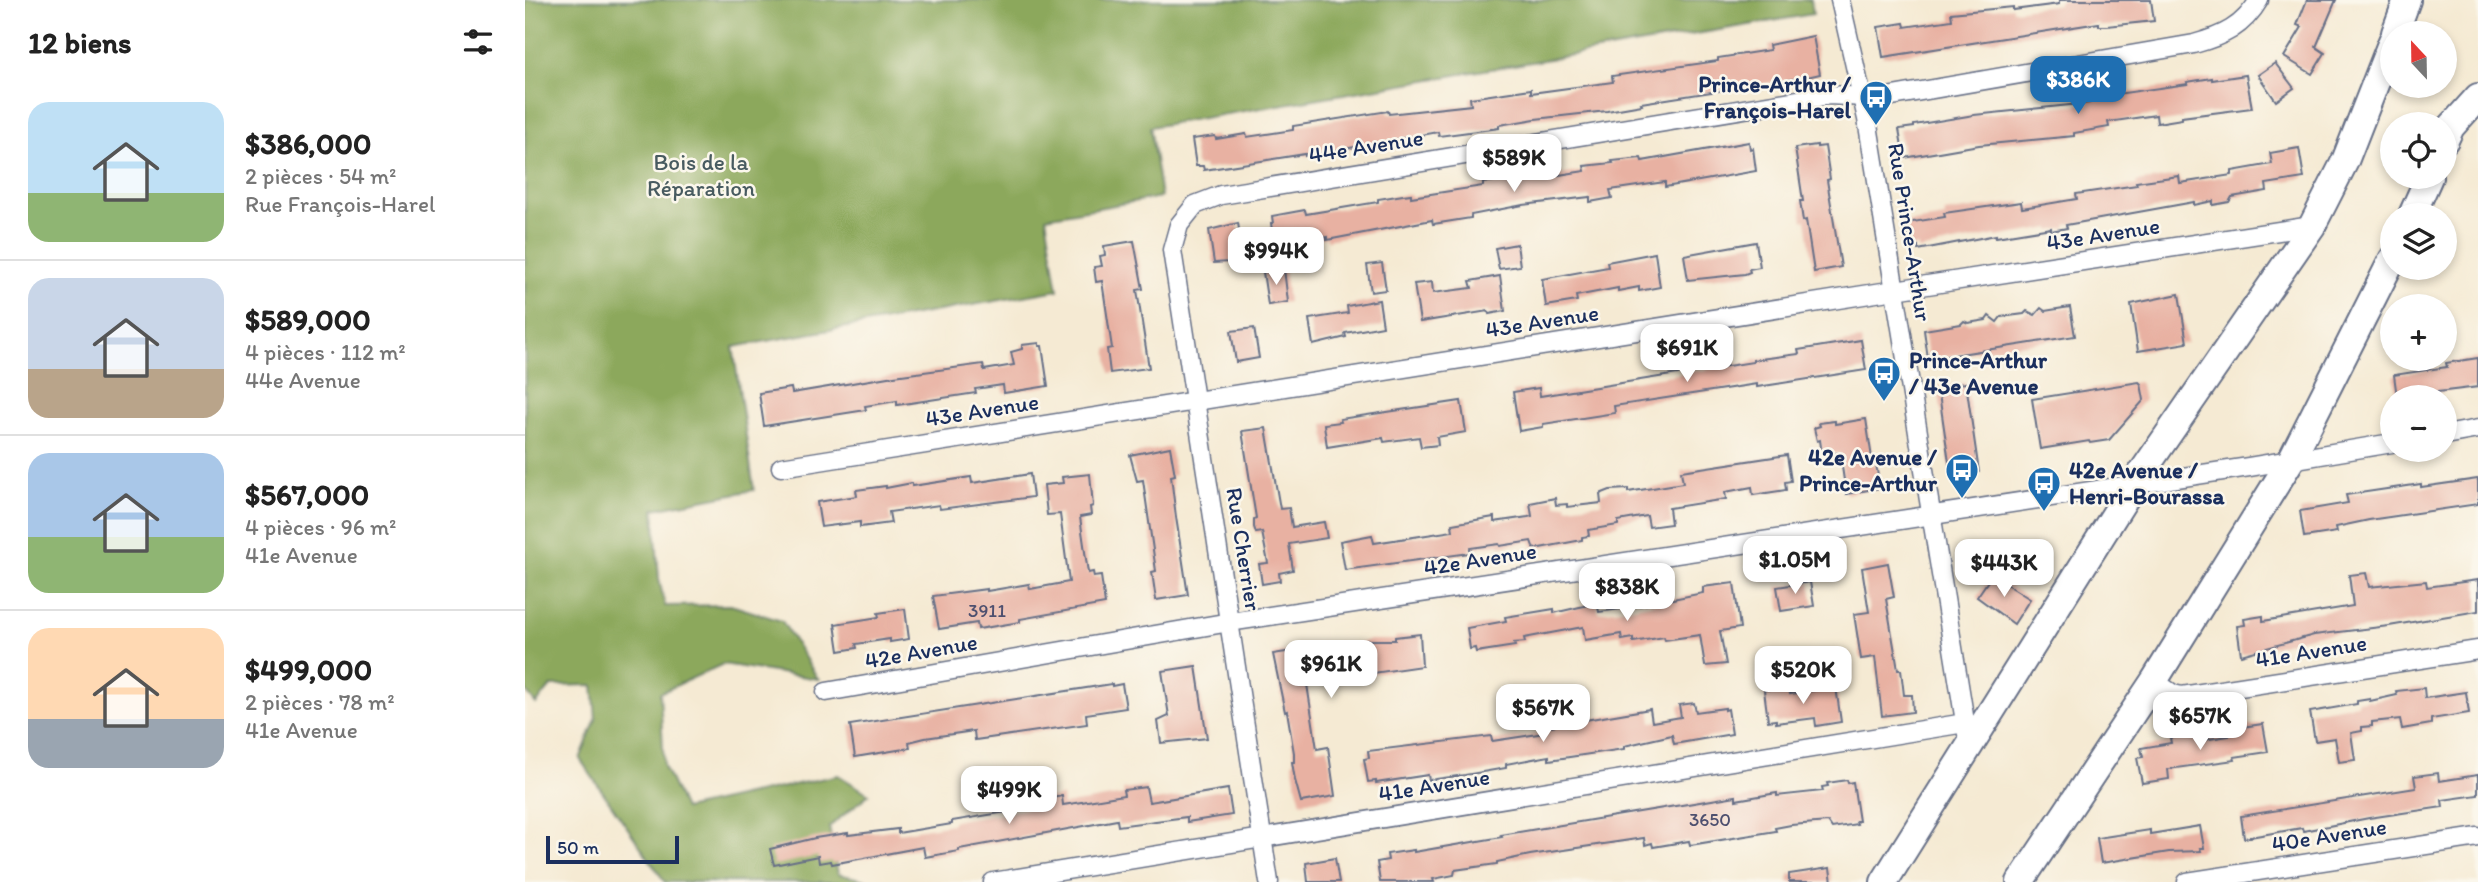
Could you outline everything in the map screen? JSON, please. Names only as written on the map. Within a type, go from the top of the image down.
[{"type":"main road","points":[[2399,21],[2407,0]]},
{"type":"main road","points":[[1884,882],[1967,735],[2134,484],[2312,226],[2345,161],[2380,72]]},
{"type":"main road","points":[[2457,120],[2478,97]]},
{"type":"main road","points":[[2020,882],[2154,681],[2291,460],[2382,280]]},
{"type":"street","name":"Rue Prince-Arthur","points":[[1839,0],[1862,95],[1967,735]]},
{"type":"street","name":"44e Avenue","points":[[1179,225],[1195,205],[1221,195],[1829,95],[1881,98],[2194,44],[2225,35],[2253,10],[2259,0]]},
{"type":"street","name":"Rue Cherrier","points":[[1179,225],[1173,250],[1269,882]]},
{"type":"street","name":"43e Avenue","points":[[781,467],[2312,226]]},
{"type":"street","points":[[2457,433],[2478,429]]},
{"type":"street","name":"42e Avenue","points":[[826,692],[1230,622],[2380,445]]},
{"type":"street","name":"41e Avenue","points":[[2154,681],[2173,694],[2182,696],[2478,650]]},
{"type":"street","name":"41e Avenue","points":[[993,882],[1262,838],[1967,735]]},
{"type":"street","name":"40e Avenue","points":[[2187,882],[2478,837]]},
{"type":"green space","name":"Bois de la Réparation","points":[[525,0],[1811,0],[1813,14],[1150,127],[1161,197],[1046,217],[1058,290],[733,347],[754,490],[654,509],[659,579],[665,606],[731,605],[782,621],[818,679],[723,664],[660,693],[664,766],[684,809],[838,775],[869,794],[829,827],[838,874],[874,882],[665,882],[580,759],[596,719],[593,685],[551,686],[536,704],[525,690]]},
{"type":"building","points":[[2059,0],[2151,0],[2154,21],[2107,26],[2099,26],[2099,23],[1883,57],[1878,27],[1904,23],[1905,27],[1952,20],[1951,13],[2013,7],[2013,10],[2059,4]]},
{"type":"building","points":[[2307,0],[2336,0],[2316,47],[2325,53],[2312,74],[2284,57],[2302,27],[2297,25]]},
{"type":"building","points":[[1813,36],[1820,74],[1807,77],[1641,103],[1642,105],[1607,111],[1535,119],[1499,125],[1499,128],[1439,136],[1438,132],[1305,156],[1204,170],[1203,166],[1196,166],[1192,139],[1215,136],[1216,139],[1246,134],[1247,137],[1293,130],[1293,126],[1388,111],[1389,114],[1471,105],[1470,98],[1531,89],[1531,93],[1613,82],[1612,76],[1718,61],[1718,58],[1770,50],[1769,45]]},
{"type":"building","points":[[2275,63],[2294,88],[2276,101],[2258,75]]},
{"type":"building","points":[[2246,75],[2252,108],[2157,123],[2156,115],[2108,122],[2109,127],[2074,133],[2074,136],[1979,145],[1904,158],[1899,129],[1914,125],[1974,115],[2089,103],[2088,98]]},
{"type":"building","points":[[1749,142],[1750,149],[1753,148],[1756,171],[1665,187],[1665,182],[1610,190],[1612,198],[1590,202],[1590,197],[1523,205],[1471,215],[1471,218],[1433,224],[1432,220],[1327,240],[1327,237],[1274,245],[1272,216],[1305,210],[1306,214],[1403,195],[1411,194],[1411,197],[1483,186],[1483,183],[1551,171],[1552,176],[1585,171],[1584,166],[1613,163],[1612,161],[1641,158],[1642,161]]},
{"type":"building","points":[[1825,146],[1830,179],[1827,180],[1841,267],[1814,272],[1806,220],[1803,221],[1800,201],[1803,201],[1795,148]]},
{"type":"building","points":[[2299,148],[2304,178],[2266,184],[2267,191],[2232,197],[2229,202],[2213,205],[2213,201],[2194,205],[2194,202],[2066,225],[2067,228],[2051,231],[2051,228],[1918,250],[1918,246],[1910,248],[1906,223],[1945,217],[1944,213],[2021,202],[2022,208],[2077,199],[2076,194],[2179,176],[2180,183],[2232,175],[2232,171],[2272,164],[2270,153]]},
{"type":"building","points":[[1238,223],[1244,261],[1214,263],[1209,230]]},
{"type":"building","points":[[1134,241],[1143,289],[1137,290],[1149,368],[1110,373],[1107,349],[1112,348],[1102,281],[1096,282],[1094,267],[1102,266],[1100,256],[1105,255],[1104,246]]},
{"type":"building","points":[[1756,242],[1760,267],[1749,269],[1750,272],[1745,274],[1688,280],[1684,255]]},
{"type":"building","points":[[1517,244],[1520,266],[1499,269],[1495,248]]},
{"type":"building","points":[[1655,253],[1660,287],[1639,291],[1639,287],[1618,291],[1618,288],[1576,296],[1577,301],[1546,306],[1542,279],[1608,267],[1607,262]]},
{"type":"building","points":[[1382,263],[1386,290],[1371,292],[1367,265]]},
{"type":"building","points":[[1284,269],[1288,302],[1268,305],[1263,272]]},
{"type":"building","points":[[1500,276],[1505,311],[1489,314],[1488,311],[1420,322],[1414,284],[1432,282],[1433,293],[1472,288],[1470,281]]},
{"type":"building","points":[[2179,294],[2187,343],[2138,351],[2131,304]]},
{"type":"building","points":[[1379,300],[1383,326],[1345,333],[1346,337],[1313,345],[1309,319],[1348,313],[1347,306]]},
{"type":"building","points":[[2070,307],[2075,336],[1928,359],[1924,330],[1961,324],[1964,321],[1968,323],[1986,320],[1989,316],[1997,322],[2001,317],[2024,314],[2027,311],[2035,315],[2041,308],[2045,311]]},
{"type":"building","points":[[1254,328],[1259,358],[1236,362],[1231,331]]},
{"type":"building","points":[[1861,340],[1866,370],[1614,406],[1615,413],[1543,424],[1543,427],[1519,431],[1513,392],[1539,388],[1540,396],[1799,354],[1798,350]]},
{"type":"building","points":[[1039,343],[1039,346],[1042,346],[1048,386],[1004,393],[1003,385],[975,389],[976,393],[897,405],[897,401],[865,406],[866,410],[764,426],[759,393],[791,388],[792,393],[983,364],[984,370],[1014,365],[1011,352],[1022,349],[1022,345]]},
{"type":"building","points":[[2478,358],[2478,387],[2457,390],[2457,385],[2395,385],[2394,375],[2420,371],[2457,371],[2457,361]]},
{"type":"building","points":[[2139,382],[2144,400],[2109,440],[2040,449],[2032,399]]},
{"type":"building","points":[[1966,383],[1979,472],[1951,476],[1938,387]]},
{"type":"building","points":[[1461,401],[1466,432],[1437,437],[1438,445],[1421,447],[1419,437],[1384,442],[1383,438],[1327,447],[1324,424],[1341,422],[1340,419]]},
{"type":"building","points":[[1866,419],[1873,465],[1876,464],[1880,488],[1846,494],[1840,453],[1822,454],[1820,440],[1817,441],[1814,428],[1820,426],[1819,423],[1835,421],[1835,424]]},
{"type":"building","points":[[1266,428],[1280,509],[1289,508],[1292,527],[1324,522],[1327,538],[1289,544],[1293,570],[1279,573],[1280,581],[1262,584],[1259,564],[1268,563],[1262,532],[1256,533],[1254,527],[1256,518],[1242,431]]},
{"type":"building","points":[[1170,447],[1175,475],[1171,476],[1188,595],[1156,600],[1152,572],[1156,571],[1143,480],[1137,481],[1130,455]]},
{"type":"building","points":[[1787,455],[1791,481],[1785,482],[1786,490],[1753,495],[1752,487],[1725,492],[1726,499],[1669,508],[1671,524],[1649,527],[1647,516],[1588,530],[1589,536],[1582,537],[1582,540],[1534,549],[1531,541],[1499,544],[1470,548],[1470,553],[1345,570],[1340,541],[1372,535],[1374,543],[1453,531],[1452,524],[1494,517],[1494,522],[1528,517],[1532,516],[1530,503],[1555,498],[1556,505],[1567,504],[1567,507],[1601,503],[1600,494],[1610,490],[1628,489],[1628,492],[1683,483],[1681,471]]},
{"type":"building","points":[[1030,474],[1033,497],[940,509],[939,505],[889,512],[891,523],[860,527],[860,522],[821,527],[817,502],[857,496],[856,490],[912,483],[912,486],[971,477],[972,483]]},
{"type":"building","points":[[1090,474],[1093,506],[1090,507],[1091,515],[1080,517],[1088,573],[1093,572],[1094,577],[1101,576],[1105,604],[978,629],[977,623],[939,629],[933,596],[1029,584],[1030,589],[1069,582],[1060,514],[1047,515],[1044,485],[1063,483],[1062,477]]},
{"type":"building","points":[[2478,479],[2478,504],[2369,520],[2336,527],[2337,532],[2304,537],[2300,511],[2348,503],[2346,495]]},
{"type":"building","points":[[1888,563],[1894,597],[1886,599],[1898,670],[1901,670],[1904,695],[1912,695],[1913,712],[1882,716],[1875,657],[1861,659],[1854,614],[1869,612],[1862,568]]},
{"type":"building","points":[[2366,573],[2369,587],[2426,581],[2427,587],[2478,580],[2478,611],[2314,635],[2241,655],[2237,626],[2245,625],[2244,619],[2263,616],[2263,621],[2353,606],[2349,575]]},
{"type":"building","points":[[1992,575],[2030,599],[2014,624],[1977,597]]},
{"type":"building","points":[[1810,582],[1814,606],[1781,611],[1777,587]]},
{"type":"building","points":[[1734,583],[1740,628],[1720,631],[1726,664],[1705,666],[1700,635],[1633,642],[1633,638],[1622,640],[1621,634],[1585,640],[1583,627],[1524,638],[1525,642],[1514,643],[1515,646],[1476,652],[1475,648],[1470,649],[1467,628],[1506,621],[1505,617],[1554,609],[1554,613],[1597,603],[1599,612],[1628,608],[1703,593],[1703,587]]},
{"type":"building","points":[[905,609],[909,639],[856,644],[857,648],[839,651],[835,624],[879,617],[878,613]]},
{"type":"building","points":[[1420,634],[1422,666],[1360,675],[1359,672],[1306,678],[1317,749],[1328,747],[1335,796],[1301,802],[1292,762],[1294,753],[1287,711],[1285,712],[1273,654],[1299,650],[1300,657],[1303,656],[1304,659],[1356,653],[1355,644],[1368,640],[1395,640],[1395,637]]},
{"type":"building","points":[[1196,666],[1207,738],[1161,743],[1158,721],[1169,716],[1162,671]]},
{"type":"building","points":[[1122,684],[1126,708],[1086,714],[1087,724],[975,740],[974,731],[925,738],[909,742],[910,748],[855,757],[850,725]]},
{"type":"building","points":[[1789,687],[1790,694],[1836,687],[1841,722],[1816,726],[1815,718],[1776,723],[1776,720],[1768,721],[1764,690]]},
{"type":"building","points":[[2424,688],[2425,698],[2466,692],[2469,713],[2431,719],[2431,724],[2402,729],[2400,719],[2372,722],[2372,726],[2362,727],[2362,731],[2351,733],[2355,760],[2339,762],[2335,738],[2315,741],[2310,712],[2397,695],[2396,691]]},
{"type":"building","points":[[1694,703],[1696,712],[1728,709],[1732,734],[1674,744],[1672,735],[1624,746],[1624,749],[1549,760],[1549,756],[1506,764],[1506,768],[1465,775],[1429,780],[1428,775],[1368,782],[1364,759],[1369,758],[1368,751],[1491,736],[1492,741],[1545,733],[1544,727],[1650,709],[1652,722],[1681,717],[1679,705]]},
{"type":"building","points":[[2263,724],[2268,752],[2234,757],[2235,760],[2168,769],[2169,779],[2142,783],[2137,758],[2143,757],[2141,748],[2171,743],[2170,738],[2196,734],[2197,741],[2229,736],[2228,729]]},
{"type":"building","points":[[2438,773],[2439,781],[2478,775],[2478,795],[2442,800],[2443,807],[2303,831],[2302,828],[2244,838],[2241,816],[2416,788],[2414,776]]},
{"type":"building","points":[[1847,780],[1848,783],[1853,782],[1859,821],[1856,821],[1857,824],[1832,828],[1828,822],[1791,825],[1775,828],[1776,831],[1690,845],[1689,841],[1653,847],[1652,843],[1645,845],[1644,838],[1530,855],[1497,864],[1455,870],[1454,875],[1433,879],[1434,882],[1380,882],[1377,862],[1388,860],[1387,854],[1414,852],[1736,796],[1736,800],[1777,793],[1777,796],[1823,791],[1822,787],[1828,786],[1827,783]]},
{"type":"building","points":[[1146,787],[1149,802],[1228,789],[1232,815],[1187,822],[1187,817],[1118,826],[1117,820],[925,857],[923,847],[832,864],[831,861],[819,863],[818,856],[774,865],[770,849],[848,833],[898,829],[898,833],[1037,807],[1036,801],[1062,796],[1063,805],[1124,795],[1123,790]]},
{"type":"building","points":[[2200,826],[2204,848],[2200,848],[2201,851],[2169,852],[2101,863],[2097,838],[2150,830],[2150,834]]},
{"type":"building","points":[[1335,858],[1339,882],[1308,882],[1306,863]]},
{"type":"building","points":[[1830,868],[1832,882],[1789,882],[1789,874]]},
{"type":"place","name":"Prince-Arthur / François-Harel","points":[[1876,127]]},
{"type":"place","name":"Prince-Arthur / 43e Avenue","points":[[1884,403]]},
{"type":"place","name":"42e Avenue / Prince-Arthur","points":[[1962,500]]},
{"type":"place","name":"42e Avenue / Henri-Bourassa","points":[[2044,513]]}]
